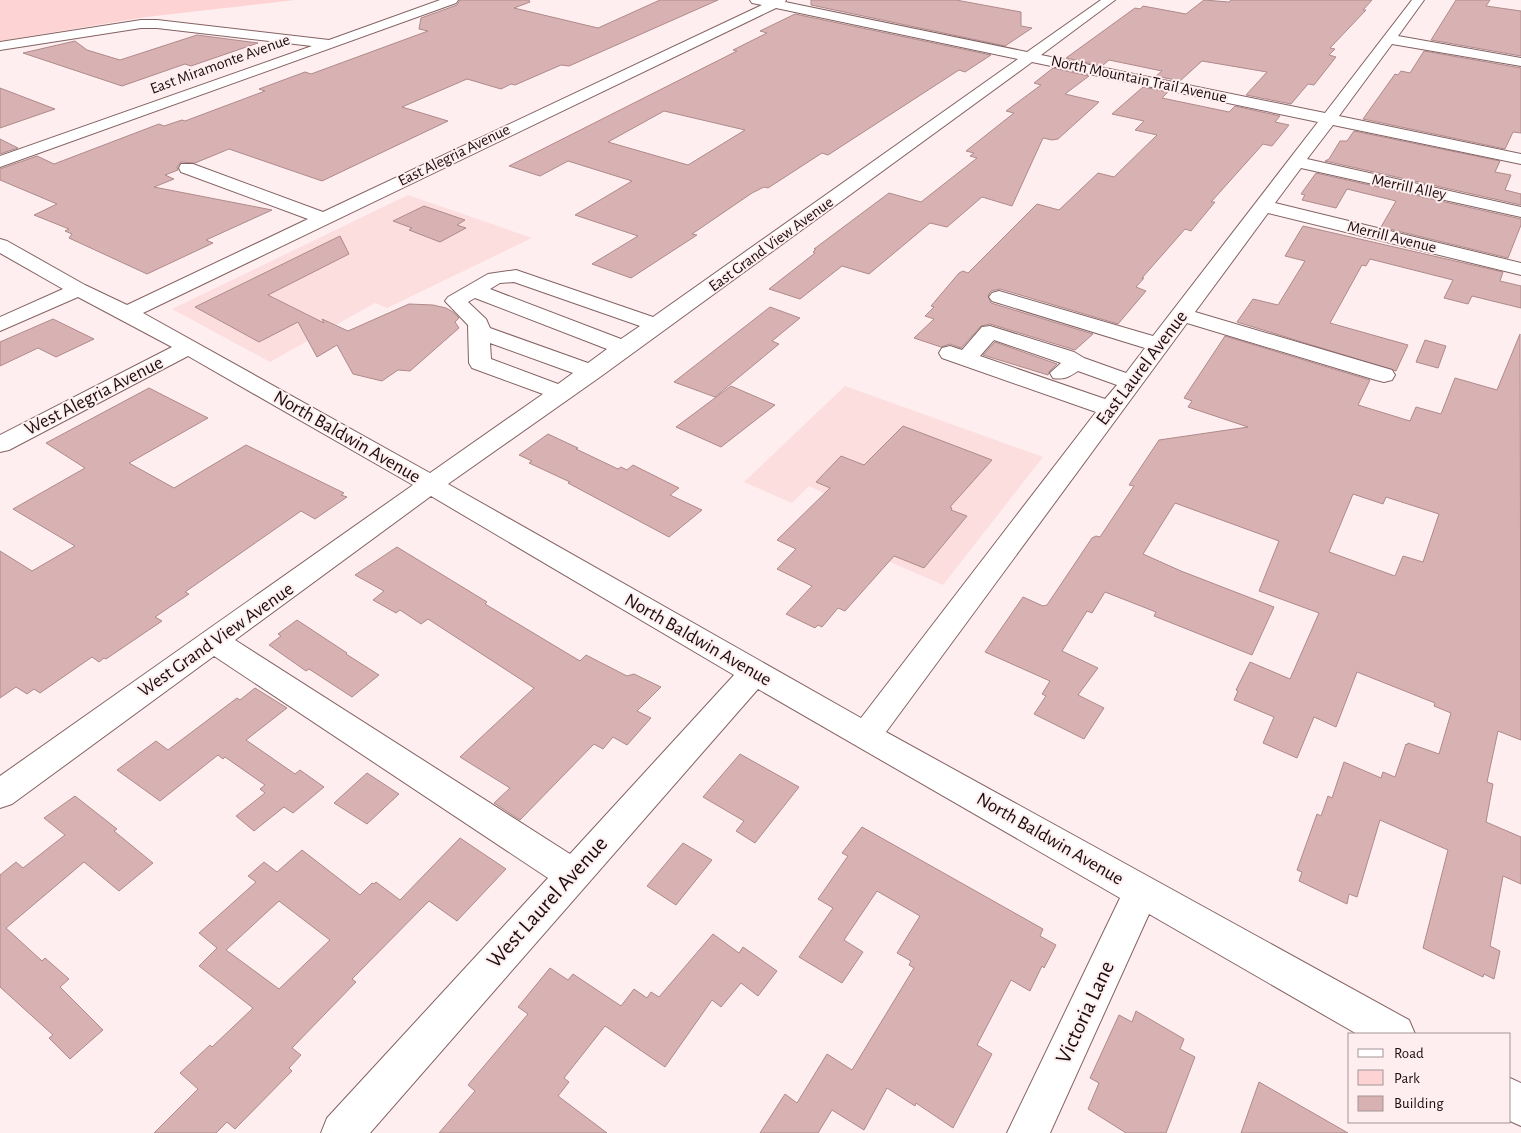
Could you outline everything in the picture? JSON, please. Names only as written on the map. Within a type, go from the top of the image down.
[{"type":"street","name":"East Miramonte Avenue","points":[[0,162],[452,0]]},
{"type":"street","name":"North Mountain Trail Avenue","points":[[756,0],[778,2],[1521,160]]},
{"type":"street","name":"East Grand View Avenue","points":[[432,486],[458,465],[592,372],[1109,0]]},
{"type":"street","name":"East Laurel Avenue","points":[[866,735],[1418,0]]},
{"type":"street","name":"East Alegria Avenue","points":[[127,313],[778,2]]},
{"type":"street","points":[[0,46],[141,24],[157,24],[330,44]]},
{"type":"street","points":[[1389,39],[1521,62]]},
{"type":"street","name":"Merrill Alley","points":[[1297,162],[1521,212]]},
{"type":"street","points":[[187,168],[323,218]]},
{"type":"street","name":"Merrill Avenue","points":[[1263,206],[1521,269]]},
{"type":"street","name":"North Baldwin Avenue","points":[[0,245],[78,289],[127,313],[432,486],[754,673],[1393,1033]]},
{"type":"street","points":[[562,393],[480,363],[479,323],[455,301],[495,278],[516,276],[656,326]]},
{"type":"street","points":[[0,324],[78,289]]},
{"type":"street","points":[[474,290],[624,348]]},
{"type":"street","points":[[999,297],[1159,345]]},
{"type":"street","points":[[1182,315],[1384,375]]},
{"type":"street","points":[[480,332],[592,372]]},
{"type":"street","points":[[1111,409],[958,356],[990,332],[1066,357],[1076,363],[1132,382]]},
{"type":"street","name":"West Alegria Avenue","points":[[0,445],[188,348]]},
{"type":"street","points":[[1043,385],[1076,363]]},
{"type":"street","name":"West Grand View Avenue","points":[[0,794],[432,486]]},
{"type":"street","points":[[214,641],[572,874]]},
{"type":"street","name":"West Laurel Avenue","points":[[342,1133],[754,673]]},
{"type":"street","name":"Victoria Lane","points":[[1028,1133],[1141,891]]},
{"type":"shaded area","points":[[408,195],[532,238],[387,308],[375,303],[270,362],[172,309]]},
{"type":"shaded area","points":[[845,386],[1043,457],[943,585],[865,551],[889,524],[809,486],[792,503],[744,482]]},
{"type":"green space","points":[[0,0],[295,0],[146,17],[0,41]]},
{"type":"building","points":[[460,0],[529,0],[530,2],[514,8],[598,28],[660,0],[718,0],[569,66],[561,65],[515,85],[511,84],[501,89],[467,79],[402,107],[448,121],[322,181],[229,149],[195,163],[181,162],[177,167],[178,170],[165,175],[174,179],[154,187],[272,210],[206,240],[213,243],[147,274],[69,238],[72,234],[65,231],[69,229],[34,215],[57,204],[0,180],[0,169],[37,156],[54,164],[159,124],[164,126],[182,120],[185,121],[265,91],[259,89],[305,72],[311,74],[428,31],[419,29],[421,18],[457,5]]},
{"type":"building","points":[[811,0],[956,0],[1021,12],[1021,26],[1032,28],[1005,46],[811,5]]},
{"type":"building","points":[[1204,0],[1229,2],[1231,0],[1372,0],[1363,10],[1366,10],[1330,48],[1335,49],[1329,55],[1336,57],[1314,85],[1308,84],[1291,104],[1246,95],[1267,72],[1202,61],[1180,81],[1156,76],[1162,71],[1109,60],[1102,66],[1066,58],[1135,8],[1140,9],[1143,6],[1186,14]]},
{"type":"building","points":[[1456,0],[1490,0],[1486,6],[1521,11],[1521,56],[1431,40]]},
{"type":"building","points":[[795,14],[991,55],[965,72],[959,70],[828,155],[822,153],[768,188],[764,187],[752,193],[692,234],[697,235],[631,278],[592,264],[638,236],[575,215],[632,181],[568,161],[540,176],[509,166],[737,51],[733,50],[767,33],[760,31]],"holes":[[[664,111],[745,130],[688,165],[608,142]]]},
{"type":"building","points":[[197,35],[258,43],[191,66],[185,64],[122,86],[23,53],[75,41],[87,50],[120,60]]},
{"type":"building","points":[[1424,51],[1521,68],[1521,133],[1513,132],[1505,149],[1363,119],[1395,74],[1398,75],[1401,71],[1410,73]]},
{"type":"building","points":[[1053,68],[1089,76],[1065,94],[1099,102],[1058,139],[1043,138],[1012,206],[982,197],[947,227],[930,223],[869,274],[842,266],[800,299],[769,289],[815,253],[813,252],[816,249],[814,249],[889,193],[921,202],[977,158],[970,156],[974,153],[966,151],[1014,113],[1006,111],[1041,85],[1034,83]]},
{"type":"building","points":[[1143,87],[1168,92],[1162,98],[1229,112],[1235,106],[1280,116],[1275,122],[1289,125],[1272,146],[1263,144],[1211,202],[1215,202],[1191,231],[1185,229],[1142,278],[1144,278],[1136,287],[1146,291],[1118,324],[1000,289],[991,291],[988,296],[991,303],[1093,334],[1075,350],[990,324],[981,326],[961,348],[950,344],[941,347],[914,338],[934,319],[925,316],[959,273],[963,271],[968,273],[1037,204],[1059,210],[1098,173],[1114,177],[1157,135],[1135,130],[1144,121],[1112,114]]},
{"type":"building","points":[[0,88],[55,109],[0,128]]},
{"type":"building","points":[[1354,131],[1500,161],[1495,172],[1511,175],[1505,190],[1521,194],[1521,205],[1325,161],[1329,159],[1340,141],[1347,141]]},
{"type":"building","points":[[0,139],[18,148],[0,154]]},
{"type":"building","points":[[1316,173],[1521,219],[1521,225],[1508,258],[1381,227],[1396,201],[1347,189],[1336,208],[1302,200],[1305,195],[1301,194]]},
{"type":"building","points":[[424,206],[465,220],[457,225],[466,228],[440,242],[409,230],[412,228],[393,221]]},
{"type":"building","points":[[1303,226],[1503,272],[1500,281],[1521,286],[1521,308],[1472,296],[1468,304],[1444,298],[1453,280],[1370,259],[1366,266],[1362,265],[1330,323],[1408,345],[1396,371],[1237,322],[1253,299],[1278,305],[1305,261],[1285,256]]},
{"type":"building","points":[[340,236],[349,254],[268,295],[324,323],[322,319],[348,331],[409,304],[433,305],[453,312],[459,318],[455,322],[459,328],[410,371],[398,370],[382,381],[353,374],[337,345],[317,357],[298,322],[259,342],[195,307]]},
{"type":"building","points":[[770,307],[800,318],[772,341],[779,344],[715,397],[674,382]]},
{"type":"building","points":[[53,319],[94,339],[56,357],[38,348],[0,366],[0,342]]},
{"type":"building","points":[[1520,334],[1521,740],[1498,731],[1487,782],[1493,784],[1486,822],[1521,837],[1521,884],[1503,876],[1490,946],[1500,951],[1494,979],[1484,974],[1483,977],[1423,948],[1448,850],[1380,820],[1357,897],[1349,894],[1347,904],[1299,881],[1302,872],[1297,870],[1317,814],[1321,816],[1328,796],[1332,798],[1344,762],[1381,778],[1383,772],[1395,777],[1406,744],[1408,743],[1439,754],[1451,713],[1434,706],[1435,703],[1357,672],[1336,727],[1314,717],[1297,758],[1263,743],[1274,717],[1234,700],[1238,691],[1236,690],[1250,662],[1290,679],[1319,613],[1259,591],[1279,541],[1175,503],[1143,554],[1181,571],[1274,607],[1252,655],[1154,616],[1156,612],[1105,592],[1092,613],[1087,611],[1062,651],[1098,668],[1078,695],[1104,708],[1084,739],[1034,714],[1046,696],[1042,694],[1050,681],[985,652],[1023,597],[1043,606],[1047,605],[1092,538],[1100,537],[1134,486],[1129,485],[1159,440],[1248,427],[1188,407],[1192,401],[1184,398],[1225,336],[1370,380],[1358,405],[1410,421],[1416,407],[1441,414],[1455,378],[1497,390]],"holes":[[[1353,494],[1383,504],[1386,497],[1439,514],[1423,562],[1403,556],[1395,576],[1329,552]]]},
{"type":"building","points":[[1425,340],[1446,346],[1438,368],[1416,362]]},
{"type":"building","points":[[995,342],[1057,364],[1048,375],[983,355]]},
{"type":"building","points":[[731,386],[775,405],[721,447],[676,427]]},
{"type":"building","points":[[149,388],[208,418],[129,463],[174,488],[246,445],[344,493],[341,495],[347,497],[315,519],[301,511],[185,592],[189,594],[155,617],[162,621],[106,659],[104,658],[99,662],[92,657],[40,693],[34,689],[27,694],[16,687],[0,698],[0,551],[32,571],[75,546],[13,509],[85,468],[46,443]]},
{"type":"building","points":[[903,426],[992,460],[950,507],[952,508],[951,510],[967,516],[924,568],[894,556],[845,611],[838,608],[822,627],[818,625],[815,628],[786,614],[812,586],[777,569],[796,549],[777,540],[830,488],[816,482],[841,456],[864,465]]},
{"type":"building","points":[[548,434],[618,469],[621,467],[627,470],[633,465],[679,488],[670,495],[702,510],[669,537],[568,483],[570,482],[529,463],[532,461],[519,455]]},
{"type":"building","points":[[397,547],[487,602],[485,604],[580,661],[586,655],[627,676],[634,674],[661,687],[637,711],[651,718],[627,745],[613,737],[603,749],[594,744],[520,820],[494,803],[510,788],[460,757],[534,688],[428,619],[421,624],[400,610],[396,613],[373,600],[384,591],[355,575]]},
{"type":"building","points":[[297,620],[379,675],[352,697],[309,669],[306,671],[269,645],[281,636],[278,634]]},
{"type":"building","points":[[255,688],[287,708],[246,740],[295,774],[300,770],[324,787],[293,813],[284,807],[254,831],[236,816],[265,793],[260,789],[265,785],[225,757],[223,759],[218,755],[160,801],[117,770],[156,741],[168,750],[237,698],[240,700]]},
{"type":"building","points":[[740,754],[799,787],[755,843],[736,831],[744,821],[703,797]]},
{"type":"building","points":[[367,773],[399,794],[367,824],[334,803]]},
{"type":"building","points":[[75,796],[117,829],[114,831],[153,863],[119,891],[84,862],[6,928],[42,961],[45,958],[69,979],[60,987],[103,1030],[70,1059],[49,1038],[53,1035],[0,987],[0,875],[16,862],[23,868],[65,835],[44,818]]},
{"type":"building","points":[[862,827],[1043,929],[1040,936],[1056,945],[1044,968],[1042,966],[1030,991],[1011,980],[977,1045],[992,1054],[953,1128],[916,1103],[915,1106],[887,1088],[864,1130],[832,1110],[818,1133],[760,1133],[785,1094],[797,1103],[827,1054],[852,1070],[914,968],[909,965],[911,961],[897,953],[920,916],[877,891],[844,940],[863,952],[842,983],[799,957],[833,908],[818,899],[848,856],[842,853]]},
{"type":"building","points":[[460,838],[506,869],[457,921],[429,901],[352,979],[356,982],[292,1048],[301,1055],[289,1068],[292,1071],[235,1129],[227,1122],[216,1133],[154,1133],[198,1089],[180,1073],[210,1045],[212,1047],[253,1008],[199,966],[217,948],[199,933],[256,882],[248,876],[264,862],[277,872],[302,850],[360,895],[372,883],[376,882],[400,900]],"holes":[[[279,901],[330,940],[279,989],[226,950]]]},
{"type":"building","points":[[683,843],[712,860],[676,905],[647,886]]},
{"type":"building","points":[[713,934],[739,953],[743,947],[777,971],[758,996],[741,983],[721,1007],[712,1000],[665,1067],[605,1026],[564,1078],[569,1082],[558,1096],[607,1133],[439,1133],[475,1091],[468,1085],[528,1014],[518,1007],[550,968],[568,980],[573,974],[621,1006],[634,989],[647,998],[651,992],[659,997]]},
{"type":"building","points":[[1136,1011],[1184,1039],[1180,1049],[1195,1057],[1166,1133],[1126,1133],[1088,1109],[1099,1083],[1090,1078],[1119,1015],[1132,1022]]},
{"type":"building","points":[[1259,1082],[1348,1133],[1241,1133]]}]
